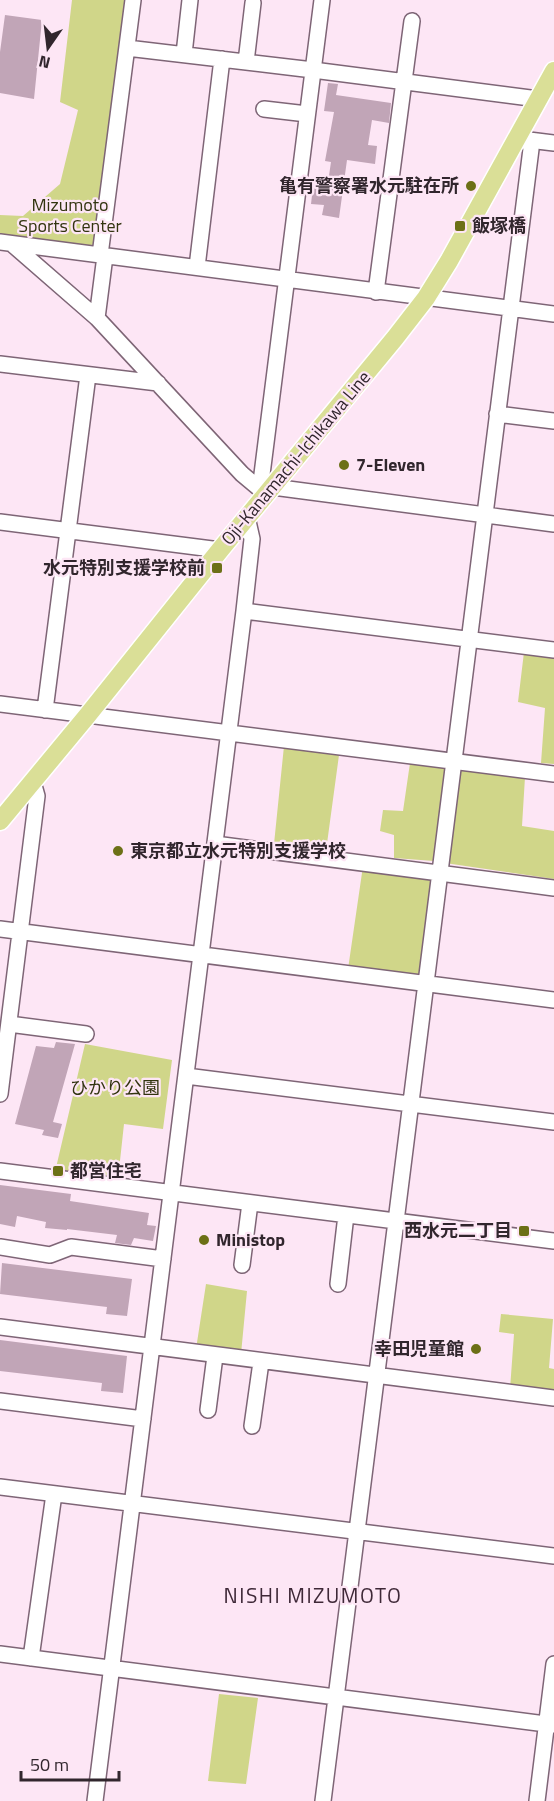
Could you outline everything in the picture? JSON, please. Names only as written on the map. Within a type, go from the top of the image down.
[{"type":"main road","name":"Oji-Kanamachi-Ichikawa Line","points":[[0,820],[426,298],[524,137],[538,99],[554,71]]},
{"type":"street","points":[[97,318],[133,0]]},
{"type":"street","points":[[184,54],[190,0]]},
{"type":"street","points":[[267,491],[286,279],[322,0]]},
{"type":"street","points":[[246,62],[253,3]]},
{"type":"street","points":[[376,292],[412,21]]},
{"type":"street","points":[[127,48],[538,99]]},
{"type":"street","points":[[197,267],[222,59]]},
{"type":"street","points":[[264,109],[307,114]]},
{"type":"street","points":[[524,137],[554,143]]},
{"type":"street","points":[[323,1801],[531,149],[524,137]]},
{"type":"street","points":[[6,243],[554,314]]},
{"type":"street","points":[[6,243],[97,318],[242,474],[267,491],[554,524]]},
{"type":"street","points":[[0,364],[158,383]]},
{"type":"street","points":[[45,710],[88,375]]},
{"type":"street","points":[[497,414],[554,421]]},
{"type":"street","points":[[95,1801],[244,611],[252,539],[247,518]]},
{"type":"street","points":[[0,522],[220,550]]},
{"type":"street","points":[[244,611],[554,650]]},
{"type":"street","points":[[0,704],[554,774]]},
{"type":"street","points":[[0,1094],[37,796],[35,789],[28,785]]},
{"type":"street","points":[[215,844],[554,888]]},
{"type":"street","points":[[0,928],[554,1000]]},
{"type":"street","points":[[9,1024],[87,1034]]},
{"type":"street","points":[[186,1076],[554,1122]]},
{"type":"street","points":[[0,1171],[554,1242]]},
{"type":"street","points":[[242,1265],[250,1203]]},
{"type":"street","points":[[338,1284],[346,1215]]},
{"type":"street","points":[[0,1247],[50,1255],[71,1247],[163,1259]]},
{"type":"street","points":[[0,1328],[554,1398]]},
{"type":"street","points":[[208,1410],[215,1356]]},
{"type":"street","points":[[252,1426],[261,1362]]},
{"type":"street","points":[[0,1401],[143,1419]]},
{"type":"street","points":[[0,1487],[554,1556]]},
{"type":"street","points":[[31,1658],[54,1494]]},
{"type":"street","points":[[0,1654],[550,1724]]},
{"type":"street","points":[[537,1801],[550,1724],[554,1664]]},
{"type":"green space","name":"Mizumoto Sports Center","points":[[72,0],[128,0],[97,239],[89,248],[0,237],[0,215],[23,216],[60,184],[78,110],[60,102]]},
{"type":"green space","points":[[524,652],[554,656],[554,764],[541,763],[545,708],[518,702]]},
{"type":"green space","points":[[284,746],[339,755],[326,851],[274,844]]},
{"type":"green space","points":[[410,763],[443,766],[448,774],[434,861],[394,858],[394,835],[380,831],[383,810],[403,811]]},
{"type":"green space","points":[[459,770],[525,777],[522,826],[554,831],[554,879],[445,863]]},
{"type":"green space","points":[[363,866],[435,876],[424,979],[348,969]]},
{"type":"green space","name":"ひかり公園","points":[[85,1044],[172,1060],[163,1129],[124,1124],[118,1179],[55,1172]]},
{"type":"green space","points":[[206,1284],[247,1291],[241,1354],[196,1349]]},
{"type":"green space","points":[[501,1314],[553,1319],[549,1368],[554,1369],[554,1395],[510,1389],[514,1334],[499,1332]]},
{"type":"green space","points":[[219,1694],[258,1698],[246,1784],[208,1781]]},
{"type":"building","points":[[5,15],[42,20],[34,99],[0,93],[0,52]]},
{"type":"building","points":[[328,83],[338,84],[336,95],[391,103],[389,123],[372,120],[368,145],[377,146],[375,164],[347,160],[339,218],[322,215],[324,205],[311,204],[313,187],[327,189],[331,162],[325,161],[334,112],[324,111]]},
{"type":"building","points":[[56,1042],[75,1044],[53,1122],[62,1124],[58,1138],[42,1135],[44,1130],[15,1124],[36,1046],[54,1048]]},
{"type":"building","points":[[0,1185],[71,1194],[70,1201],[149,1213],[147,1225],[156,1226],[153,1241],[134,1238],[131,1245],[115,1243],[117,1235],[45,1228],[46,1222],[17,1216],[15,1227],[0,1224]]},
{"type":"building","points":[[2,1263],[132,1279],[127,1316],[106,1314],[107,1307],[0,1294]]},
{"type":"building","points":[[0,1340],[127,1356],[123,1393],[101,1391],[102,1383],[0,1371]]},
{"type":"place","name":"亀有警察署水元駐在所","points":[[471,186]]},
{"type":"place","name":"飯塚橋","points":[[460,226]]},
{"type":"place","name":"7-Eleven","points":[[344,465]]},
{"type":"place","name":"水元特別支援学校前","points":[[217,568]]},
{"type":"place","name":"東京都立水元特別支援学校","points":[[118,851]]},
{"type":"place","name":"都営住宅","points":[[58,1171]]},
{"type":"place","name":"西水元二丁目","points":[[524,1231]]},
{"type":"place","name":"Ministop","points":[[204,1240]]},
{"type":"place","name":"幸田児童館","points":[[476,1349]]},
{"type":"district","name":"NISHI MIZUMOTO","points":[[313,1596]]}]
